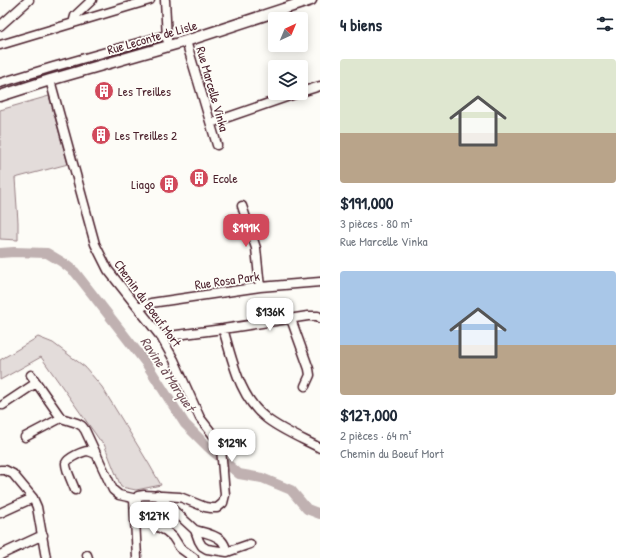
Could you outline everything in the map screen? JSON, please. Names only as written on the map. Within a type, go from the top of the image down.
[{"type":"main road","name":"Rue Leconte de Lisle","points":[[0,96],[186,40],[300,2],[311,0]]},
{"type":"street","points":[[0,26],[29,0]]},
{"type":"street","points":[[73,23],[75,16],[92,0]]},
{"type":"street","points":[[0,45],[150,0]]},
{"type":"street","points":[[166,0],[166,35],[168,45]]},
{"type":"street","points":[[0,83],[166,35]]},
{"type":"street","name":"Rue Marcelle Vinka","points":[[186,40],[217,145]]},
{"type":"street","name":"Chemin du Boeuf Mort","points":[[50,80],[95,244],[108,270],[161,337],[174,360],[200,418],[218,440],[221,448],[225,495],[223,503],[217,508],[205,507],[180,497],[141,495],[135,498]]},
{"type":"street","points":[[308,90],[320,86]]},
{"type":"street","points":[[211,123],[278,100]]},
{"type":"street","points":[[242,206],[256,248],[260,287]]},
{"type":"street","name":"Rue Rosa Park","points":[[139,308],[151,303],[260,287],[320,282]]},
{"type":"street","points":[[161,337],[308,316],[318,316],[320,318]]},
{"type":"street","points":[[291,319],[309,369],[310,375],[305,386]]},
{"type":"street","points":[[223,329],[239,381],[255,409],[267,419],[320,448]]},
{"type":"street","points":[[31,375],[61,418],[77,423],[86,430],[112,490],[119,495],[135,498]]},
{"type":"street","points":[[3,405],[36,383]]},
{"type":"street","points":[[25,437],[61,418]]},
{"type":"street","points":[[75,490],[67,469],[67,461],[82,452],[87,451],[97,455]]},
{"type":"street","points":[[0,470],[5,470],[13,474],[33,498],[37,507],[46,558]]},
{"type":"street","points":[[157,495],[195,530],[216,537],[220,540],[224,544],[227,552]]},
{"type":"street","points":[[0,513],[33,498]]},
{"type":"street","points":[[135,498],[137,558]]},
{"type":"street","points":[[135,498],[140,509],[156,526],[166,531],[173,537],[180,548],[194,558]]},
{"type":"street","points":[[195,530],[202,546],[207,549],[227,552],[250,544]]},
{"type":"street","points":[[0,555],[43,535]]},
{"type":"shaded area","points":[[49,96],[68,164],[15,178],[18,240],[0,239],[0,110]]},
{"type":"shaded area","points":[[38,337],[53,343],[85,367],[102,387],[161,485],[136,490],[121,487],[104,444],[101,442],[41,357],[0,380],[0,360]]},
{"type":"waterway","name":"Ravine à Marquet","points":[[0,253],[47,253],[75,272],[146,363],[185,424],[208,447],[239,474],[262,478],[291,490],[307,509],[320,514]]},
{"type":"place","name":"Les Treilles","points":[[104,91]]},
{"type":"place","name":"Les Treilles 2","points":[[101,135]]},
{"type":"place","name":"Ecole","points":[[199,178]]},
{"type":"place","name":"Liago","points":[[169,184]]}]
